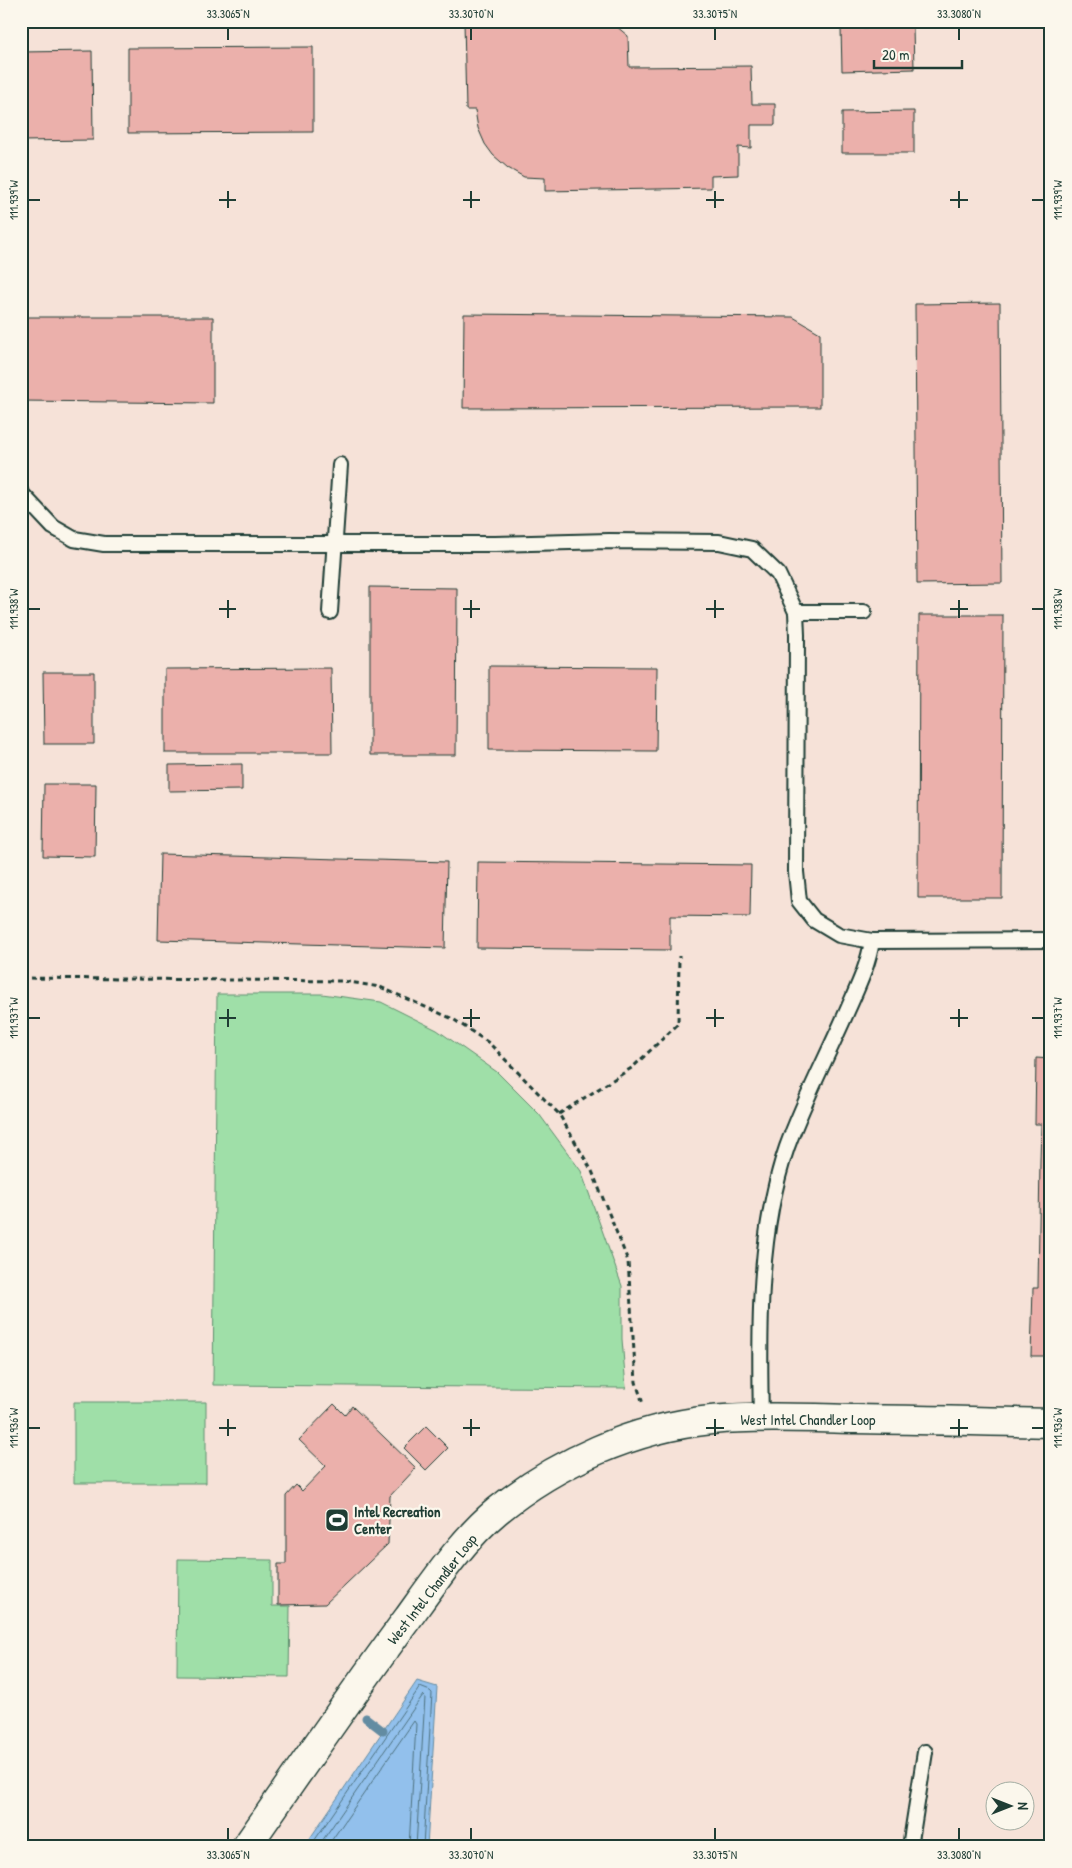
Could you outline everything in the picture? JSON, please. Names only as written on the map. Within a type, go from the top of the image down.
[{"type":"street","name":"West Intel Chandler Loop","points":[[246,1847],[378,1658],[457,1552],[496,1512],[529,1487],[600,1448],[653,1431],[709,1421],[761,1417],[1051,1423]]},
{"type":"lane","points":[[330,612],[340,465]]},
{"type":"lane","points":[[21,493],[53,527],[74,539],[104,544],[495,544],[609,541],[720,542],[752,549],[778,574],[796,612],[796,872],[800,901],[814,920],[839,935],[872,941],[1051,940]]},
{"type":"lane","points":[[796,612],[864,612]]},
{"type":"lane","points":[[761,1417],[763,1272],[778,1182],[787,1148],[806,1099],[869,960],[872,941]]},
{"type":"lane","points":[[910,1847],[925,1752]]},
{"type":"path","points":[[559,1114],[633,1067],[678,1024],[679,956]]},
{"type":"path","points":[[21,978],[343,981],[380,987],[453,1020],[489,1043],[559,1114],[592,1171],[628,1261],[636,1382],[653,1431]]},
{"type":"shaded area","points":[[21,21],[1051,21],[1051,1847],[21,1847]]},
{"type":"green space","points":[[217,994],[322,994],[381,1002],[437,1030],[497,1072],[539,1114],[581,1171],[622,1286],[622,1339],[626,1388],[213,1385]]},
{"type":"green space","points":[[74,1402],[206,1402],[206,1483],[74,1483]]},
{"type":"green space","points":[[178,1559],[272,1560],[272,1606],[290,1606],[289,1677],[177,1676]]},
{"type":"water","points":[[417,1681],[437,1687],[427,1847],[304,1847]]},
{"type":"building","points":[[464,21],[585,21],[585,26],[616,26],[628,36],[629,67],[751,66],[752,104],[775,104],[775,125],[751,125],[751,148],[738,147],[738,175],[711,176],[711,188],[545,191],[545,178],[524,177],[508,168],[493,155],[485,144],[478,128],[475,110],[466,110]]},
{"type":"building","points":[[913,27],[914,69],[842,71],[841,28]]},
{"type":"building","points":[[313,47],[313,132],[128,133],[128,48]]},
{"type":"building","points":[[92,51],[93,140],[21,141],[21,52]]},
{"type":"building","points":[[914,111],[914,153],[842,153],[842,112]]},
{"type":"building","points":[[1000,303],[1002,583],[917,584],[915,304]]},
{"type":"building","points":[[464,314],[793,317],[820,333],[820,407],[463,408]]},
{"type":"building","points":[[21,317],[213,317],[213,403],[21,401]]},
{"type":"building","points":[[370,587],[457,588],[456,755],[370,755]]},
{"type":"building","points":[[919,615],[1003,615],[1002,898],[918,898]]},
{"type":"building","points":[[489,666],[657,667],[656,751],[489,750]]},
{"type":"building","points":[[331,668],[332,753],[165,753],[165,669]]},
{"type":"building","points":[[43,672],[94,672],[94,744],[44,744]]},
{"type":"building","points":[[242,764],[242,790],[169,791],[169,765]]},
{"type":"building","points":[[44,784],[96,784],[95,857],[43,856]]},
{"type":"building","points":[[160,854],[447,862],[445,948],[158,940]]},
{"type":"building","points":[[478,862],[751,865],[750,917],[670,916],[670,950],[477,948]]},
{"type":"building","points":[[1036,1058],[1051,1059],[1051,1356],[1031,1356],[1033,1288],[1038,1288],[1041,1124],[1035,1124]]},
{"type":"building","name":"Intel Recreation Center","points":[[334,1404],[345,1415],[352,1406],[416,1468],[390,1496],[388,1544],[325,1604],[278,1605],[278,1564],[286,1564],[286,1496],[296,1485],[302,1491],[326,1466],[299,1440]]},
{"type":"building","points":[[426,1426],[448,1448],[426,1470],[404,1448]]},
{"type":"waterway","points":[[366,1718],[383,1731]]},
{"type":"place","name":"Intel Recreation Center","points":[[337,1520]]}]
